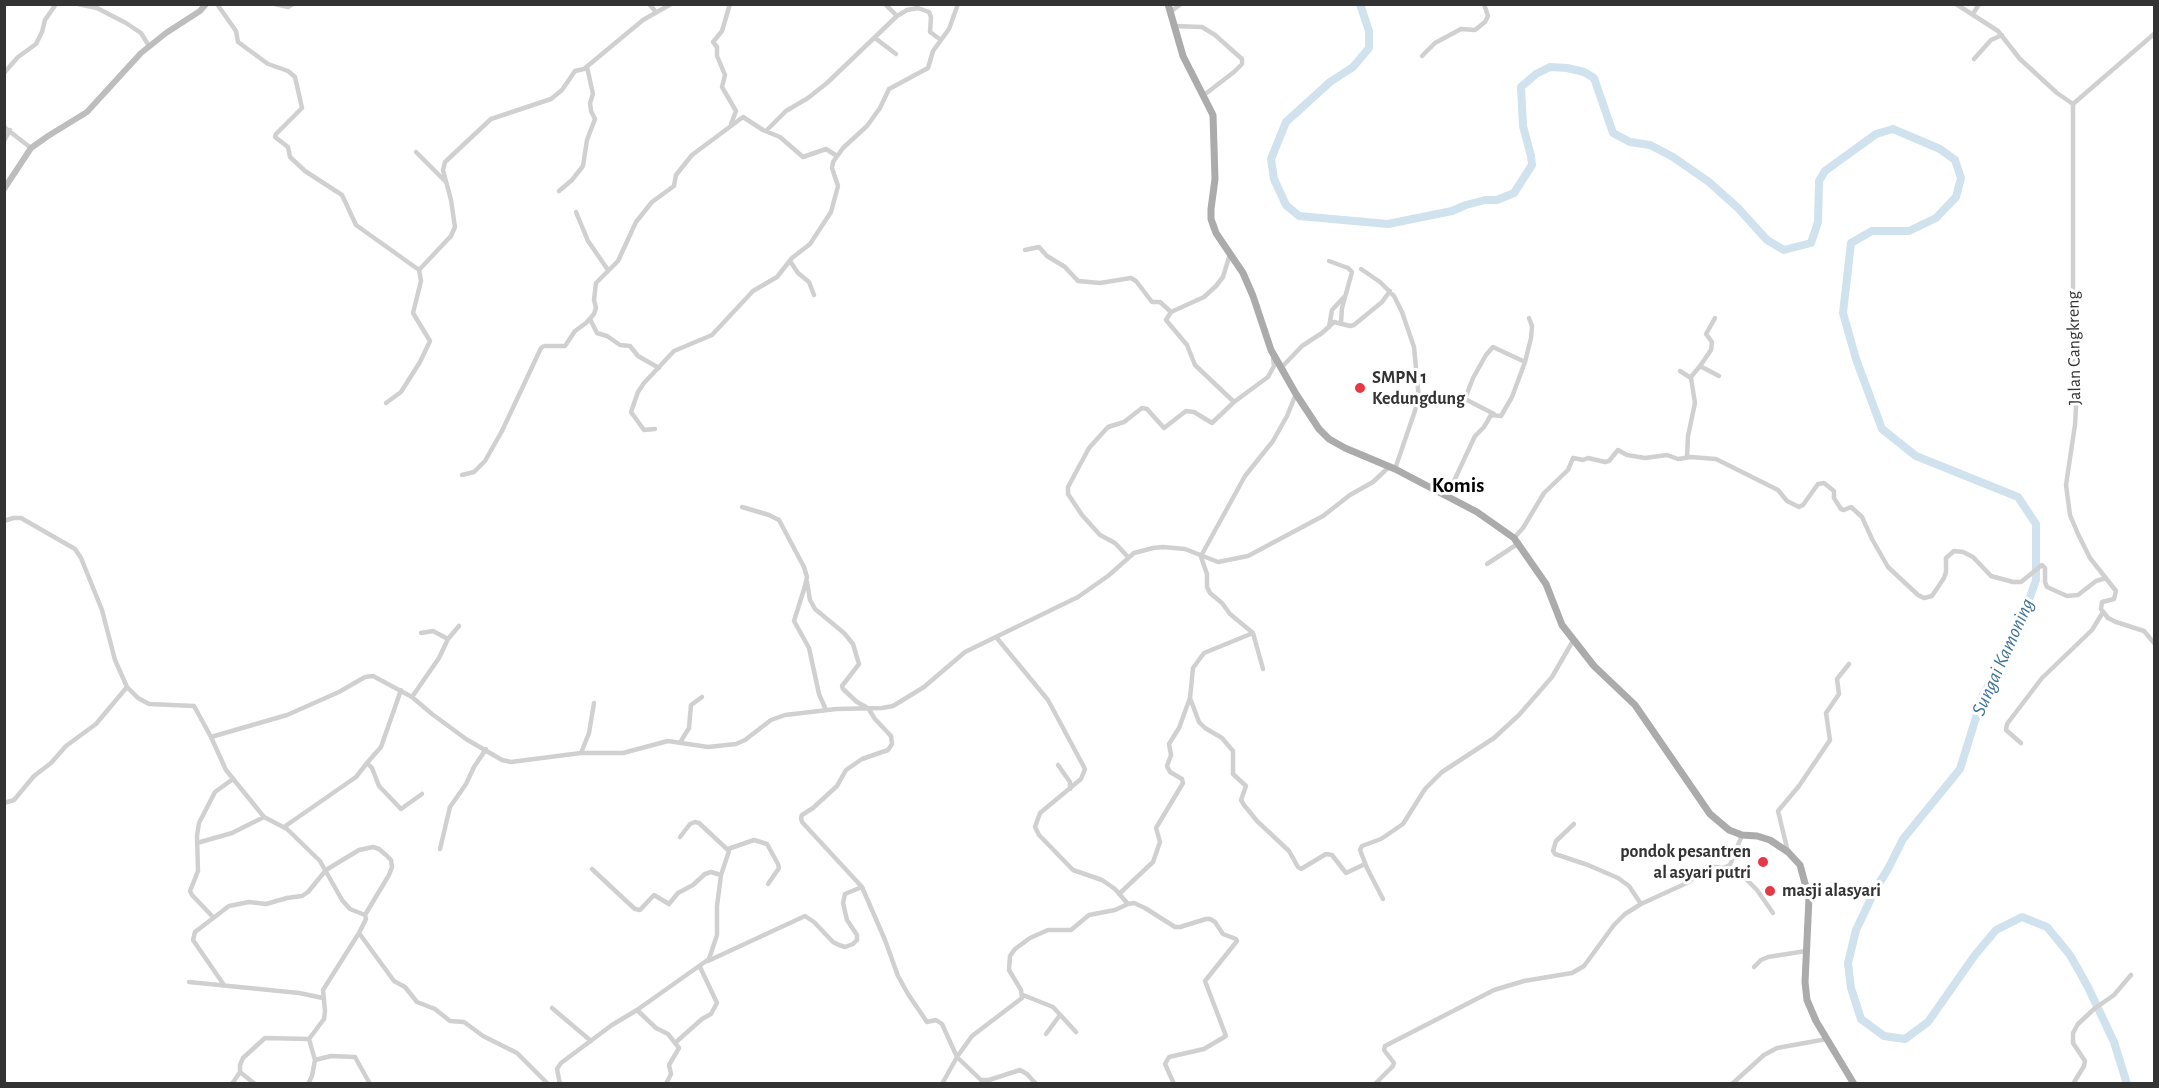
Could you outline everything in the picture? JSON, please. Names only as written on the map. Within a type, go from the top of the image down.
[{"type":"main road","points":[[5,188],[32,148],[87,112],[148,46],[206,4]]},
{"type":"main road","points":[[1169,8],[1183,56],[1212,110],[1215,185],[1210,209],[1216,233],[1242,273],[1253,296],[1271,350],[1296,394],[1319,429],[1329,439],[1392,468],[1477,512],[1516,541],[1546,584],[1562,625],[1594,666],[1635,705],[1710,814],[1729,830],[1770,840],[1788,852],[1800,865],[1809,898],[1805,982],[1807,1000],[1816,1021],[1854,1083]]},
{"type":"street","points":[[4,73],[18,57],[36,44],[45,20],[56,4]]},
{"type":"street","points":[[78,4],[97,8],[126,22],[141,33],[148,46]]},
{"type":"street","points":[[217,4],[235,29],[237,41],[241,46],[268,64],[288,71],[295,77],[302,108],[275,135],[288,147],[290,157],[311,175],[342,195],[356,225],[419,270],[421,281],[413,313],[430,341],[420,363],[401,392],[386,403]]},
{"type":"street","points":[[275,4],[288,7],[293,4]]},
{"type":"street","points":[[649,4],[656,12]]},
{"type":"street","points":[[419,270],[453,233],[454,217],[442,170],[445,162],[488,121],[550,99],[562,90],[574,72],[587,67],[639,23],[671,4]]},
{"type":"street","points":[[728,129],[736,111],[722,87],[725,75],[717,56],[717,47],[713,42],[722,31],[730,4]]},
{"type":"street","points":[[885,4],[897,16]]},
{"type":"street","points":[[656,429],[644,430],[631,411],[644,383],[674,351],[712,335],[753,291],[777,277],[790,261],[810,244],[830,214],[838,186],[831,166],[837,156],[867,126],[889,89],[928,68],[933,51],[952,25],[958,4]]},
{"type":"street","points":[[1169,8],[1181,4]]},
{"type":"street","points":[[1422,56],[1435,43],[1461,29],[1474,30],[1485,22],[1488,16],[1484,4]]},
{"type":"street","points":[[1956,4],[1994,27],[2020,59],[2057,93],[2073,104],[2154,34]]},
{"type":"street","points":[[1973,14],[1979,4]]},
{"type":"street","points":[[766,131],[786,111],[827,83],[897,16],[912,9],[927,10],[931,17],[930,32],[941,40]]},
{"type":"street","points":[[1174,26],[1202,27],[1215,35],[1242,59],[1242,63],[1234,72],[1204,95]]},
{"type":"street","points":[[1974,59],[1988,42],[2001,35]]},
{"type":"street","points":[[875,38],[896,54]]},
{"type":"street","points":[[559,191],[583,166],[587,140],[596,119],[591,111],[590,104],[594,94],[587,67]]},
{"type":"street","name":"Jalan Cangkreng","points":[[2073,104],[2073,355],[2076,407],[2074,433],[2066,475],[2066,491],[2070,515],[2078,534],[2090,558],[2106,578]]},
{"type":"street","points":[[462,475],[474,472],[485,461],[502,431],[541,348],[565,346],[575,331],[590,319],[596,308],[595,284],[618,261],[636,222],[652,202],[674,186],[676,175],[692,155],[743,117],[780,137],[805,158],[826,149],[837,156]]},
{"type":"street","points":[[4,127],[32,148]]},
{"type":"street","points":[[4,141],[10,130]]},
{"type":"street","points":[[416,152],[446,183]]},
{"type":"street","points":[[576,212],[588,241],[608,270]]},
{"type":"street","points":[[1025,250],[1039,247],[1047,256],[1065,267],[1078,281],[1100,283],[1131,278],[1136,280],[1152,302],[1160,302],[1172,312]]},
{"type":"street","points":[[1230,254],[1223,277],[1216,286],[1204,297],[1172,312],[1166,320],[1187,345],[1195,365],[1234,402]]},
{"type":"street","points":[[790,261],[798,273],[809,282],[814,295]]},
{"type":"street","points":[[1329,261],[1352,271],[1342,308],[1341,322]]},
{"type":"street","points":[[211,737],[287,715],[339,692],[367,676],[373,676],[401,690],[464,738],[507,761],[534,760],[581,753],[623,753],[664,741],[681,741],[708,747],[736,744],[745,741],[764,724],[777,717],[826,710],[893,706],[924,687],[965,652],[1078,597],[1108,576],[1128,557],[1144,550],[1163,547],[1185,549],[1218,562],[1254,554],[1323,516],[1350,495],[1392,468],[1418,406],[1419,390],[1412,340],[1402,312],[1390,291],[1361,269]]},
{"type":"street","points":[[1281,368],[1302,346],[1334,322],[1354,325],[1384,300],[1390,291]]},
{"type":"street","points":[[1329,327],[1332,310],[1345,295]]},
{"type":"street","points":[[1525,362],[1493,347],[1485,355],[1465,399],[1499,417],[1502,415],[1517,386],[1525,362],[1532,331],[1529,318]]},
{"type":"street","points":[[1687,458],[1688,436],[1695,403],[1691,377],[1711,350],[1712,342],[1706,334],[1715,318]]},
{"type":"street","points":[[590,319],[597,333],[607,336],[620,345],[630,346],[638,356],[659,368]]},
{"type":"street","points":[[1128,557],[1115,543],[1101,535],[1082,515],[1068,494],[1068,487],[1089,448],[1108,427],[1124,422],[1142,408],[1147,409],[1164,428],[1186,411],[1194,412],[1212,423],[1234,402],[1268,377],[1274,366],[1271,350]]},
{"type":"street","points":[[1700,366],[1719,376]]},
{"type":"street","points":[[1680,371],[1691,377]]},
{"type":"street","points":[[1263,669],[1253,633],[1232,616],[1210,593],[1201,556],[1245,476],[1273,441],[1296,394]]},
{"type":"street","points":[[1447,496],[1475,436],[1494,414]]},
{"type":"street","points":[[1487,564],[1516,541],[1544,493],[1568,470],[1573,458],[1583,460],[1588,458],[1605,462],[1609,461],[1618,450],[1627,455],[1647,458],[1668,455],[1678,459],[1716,459],[1778,490],[1785,499],[1799,507],[1819,483],[1828,485],[1834,491],[1834,497],[1840,509],[1851,507],[1862,517],[1888,567],[1924,598],[1932,596],[1944,578],[1947,570],[1946,558],[1954,552],[1970,555],[1989,574],[2006,581],[2020,582],[2039,565],[2044,567],[2047,587],[2067,596],[2078,595],[2097,580],[2106,578],[2116,594],[2112,600],[2101,604],[2103,612],[2116,622],[2143,630],[2154,643]]},
{"type":"street","points":[[742,507],[779,520],[804,567],[810,600],[815,609],[844,633],[852,644],[859,664],[842,686],[850,696],[867,708],[874,719],[891,736],[892,744],[888,750],[862,759],[846,770],[837,786],[801,818],[802,822],[862,887],[898,976],[908,994],[927,1022],[936,1020],[942,1024],[957,1057],[981,1080],[989,1080],[1020,1070],[1035,1083]]},
{"type":"street","points":[[4,521],[21,518],[78,553],[105,618],[118,670],[127,687],[138,698],[149,704],[194,706],[233,779],[264,817],[284,826],[320,861],[342,900],[350,909],[365,915]]},
{"type":"street","points":[[807,577],[794,621],[809,648],[819,694],[826,710]]},
{"type":"street","points":[[2021,743],[2007,731],[2006,725],[2042,678],[2097,625],[2103,612]]},
{"type":"street","points":[[412,697],[439,658],[448,639],[459,626]]},
{"type":"street","points":[[421,633],[433,632],[448,639]]},
{"type":"street","points":[[1119,894],[1153,862],[1160,842],[1156,828],[1183,783],[1182,779],[1170,772],[1167,766],[1171,755],[1169,744],[1179,728],[1190,698],[1193,668],[1203,653],[1253,633]]},
{"type":"street","points":[[996,637],[1048,700],[1085,768],[1081,779],[1040,813],[1035,827],[1039,835],[1073,870],[1102,880],[1128,904]]},
{"type":"street","points":[[1383,899],[1365,864],[1360,850],[1362,846],[1381,839],[1403,824],[1425,789],[1442,772],[1494,738],[1511,723],[1552,676],[1574,639]]},
{"type":"street","points":[[1788,852],[1778,811],[1799,786],[1830,740],[1826,712],[1839,694],[1837,680],[1849,664]]},
{"type":"street","points":[[4,803],[14,800],[34,776],[51,763],[66,746],[96,724],[127,687]]},
{"type":"street","points":[[284,826],[360,773],[381,747],[401,690]]},
{"type":"street","points":[[681,741],[689,728],[691,705],[702,697]]},
{"type":"street","points":[[1190,698],[1199,722],[1222,738],[1233,751],[1233,774],[1246,786],[1241,800],[1244,805],[1257,821],[1289,851],[1298,867],[1301,869],[1326,854],[1332,855],[1346,873],[1365,864]]},
{"type":"street","points":[[581,753],[589,733],[594,703]]},
{"type":"street","points":[[440,849],[450,807],[486,749]]},
{"type":"street","points":[[367,763],[372,768],[377,784],[399,808],[403,810],[422,794]]},
{"type":"street","points":[[1058,765],[1070,782],[1070,789]]},
{"type":"street","points":[[213,917],[190,891],[198,871],[196,843],[199,823],[213,796],[224,784],[233,779]]},
{"type":"street","points":[[196,843],[232,833],[264,817]]},
{"type":"street","points":[[680,837],[690,824],[699,823],[728,849],[729,853],[721,875],[717,906],[717,935],[708,961]]},
{"type":"street","points":[[1574,824],[1556,841],[1553,847],[1556,854],[1618,878],[1629,886],[1641,904]]},
{"type":"street","points":[[1728,867],[1743,835]]},
{"type":"street","points":[[728,849],[754,840],[767,844],[779,868],[768,884]]},
{"type":"street","points":[[224,985],[193,940],[195,932],[229,906],[239,903],[266,904],[302,896],[326,870],[366,848],[380,849],[391,860],[392,867],[365,915],[366,919],[359,933],[324,987],[324,1019],[309,1039]]},
{"type":"street","points":[[1376,1083],[1394,1063],[1384,1050],[1385,1046],[1494,990],[1524,981],[1572,972],[1584,966],[1614,925],[1625,914],[1689,882],[1708,866],[1728,867],[1746,879],[1773,913]]},
{"type":"street","points":[[592,869],[635,909],[640,910],[654,895],[669,904],[678,893],[693,885],[705,874],[711,872],[721,875]]},
{"type":"street","points":[[560,1083],[558,1067],[612,1025],[708,961],[805,916],[833,942],[845,947],[853,944],[857,940],[857,935],[847,920],[843,903],[845,894],[862,887]]},
{"type":"street","points":[[1076,1032],[1051,1006],[1023,995],[1009,970],[1010,956],[1015,949],[1030,938],[1048,930],[1071,930],[1089,915],[1115,910],[1134,903],[1175,927],[1210,919],[1215,922],[1223,934],[1237,941],[1205,981],[1226,1036],[1204,1049],[1169,1057],[1164,1064],[1174,1083]]},
{"type":"street","points":[[359,933],[393,980],[405,987],[417,1002],[435,1009],[450,1021],[464,1022],[483,1036],[515,1052],[548,1083]]},
{"type":"street","points":[[1754,967],[1768,957],[1806,951]]},
{"type":"street","points":[[675,1043],[711,1014],[717,1003],[700,967]]},
{"type":"street","points":[[2073,1083],[2085,1061],[2073,1043],[2073,1033],[2078,1024],[2106,1001],[2131,975]]},
{"type":"street","points":[[189,982],[299,993],[323,998]]},
{"type":"street","points":[[942,1083],[972,1036],[1023,995]]},
{"type":"street","points":[[552,1008],[591,1041]]},
{"type":"street","points":[[637,1010],[657,1028],[668,1034],[679,1050],[669,1065],[671,1074],[666,1083]]},
{"type":"street","points":[[1047,1034],[1060,1015]]},
{"type":"street","points":[[232,1083],[240,1072],[243,1058],[266,1038],[309,1039]]},
{"type":"street","points":[[308,1083],[315,1060],[309,1039]]},
{"type":"street","points":[[1732,1083],[1764,1055],[1777,1048],[1828,1039]]},
{"type":"street","points":[[315,1060],[331,1056],[356,1057],[370,1083]]},
{"type":"street","points":[[240,1072],[255,1083]]},
{"type":"waterway","name":"Sungai Kamoning","points":[[1360,4],[1369,31],[1369,48],[1353,67],[1330,82],[1286,122],[1271,159],[1274,179],[1286,205],[1299,216],[1388,224],[1452,211],[1485,200],[1497,200],[1514,193],[1532,165],[1523,126],[1521,87],[1536,74],[1550,67],[1584,72],[1594,78],[1613,133],[1630,142],[1650,145],[1673,157],[1709,182],[1738,208],[1767,240],[1784,250],[1811,243],[1818,222],[1819,181],[1825,171],[1876,134],[1893,129],[1940,149],[1955,160],[1961,178],[1956,197],[1936,218],[1909,231],[1872,231],[1851,243],[1843,313],[1856,359],[1882,429],[1916,456],[2018,497],[2036,524],[2036,580],[2015,640],[1983,695],[1960,769],[1903,839],[1856,930],[1848,963],[1851,988],[1861,1019],[1884,1036],[1905,1039],[1928,1022],[1975,955],[1996,930],[2022,917],[2047,927],[2070,955],[2114,1042],[2127,1084]]},
{"type":"place","name":"SMPN 1 Kedungdung","points":[[1360,388]]},
{"type":"place","name":"pondok pesantren al asyari putri","points":[[1763,862]]},
{"type":"place","name":"masji alasyari","points":[[1770,891]]},
{"type":"district","name":"Komis","points":[[1458,486]]}]
